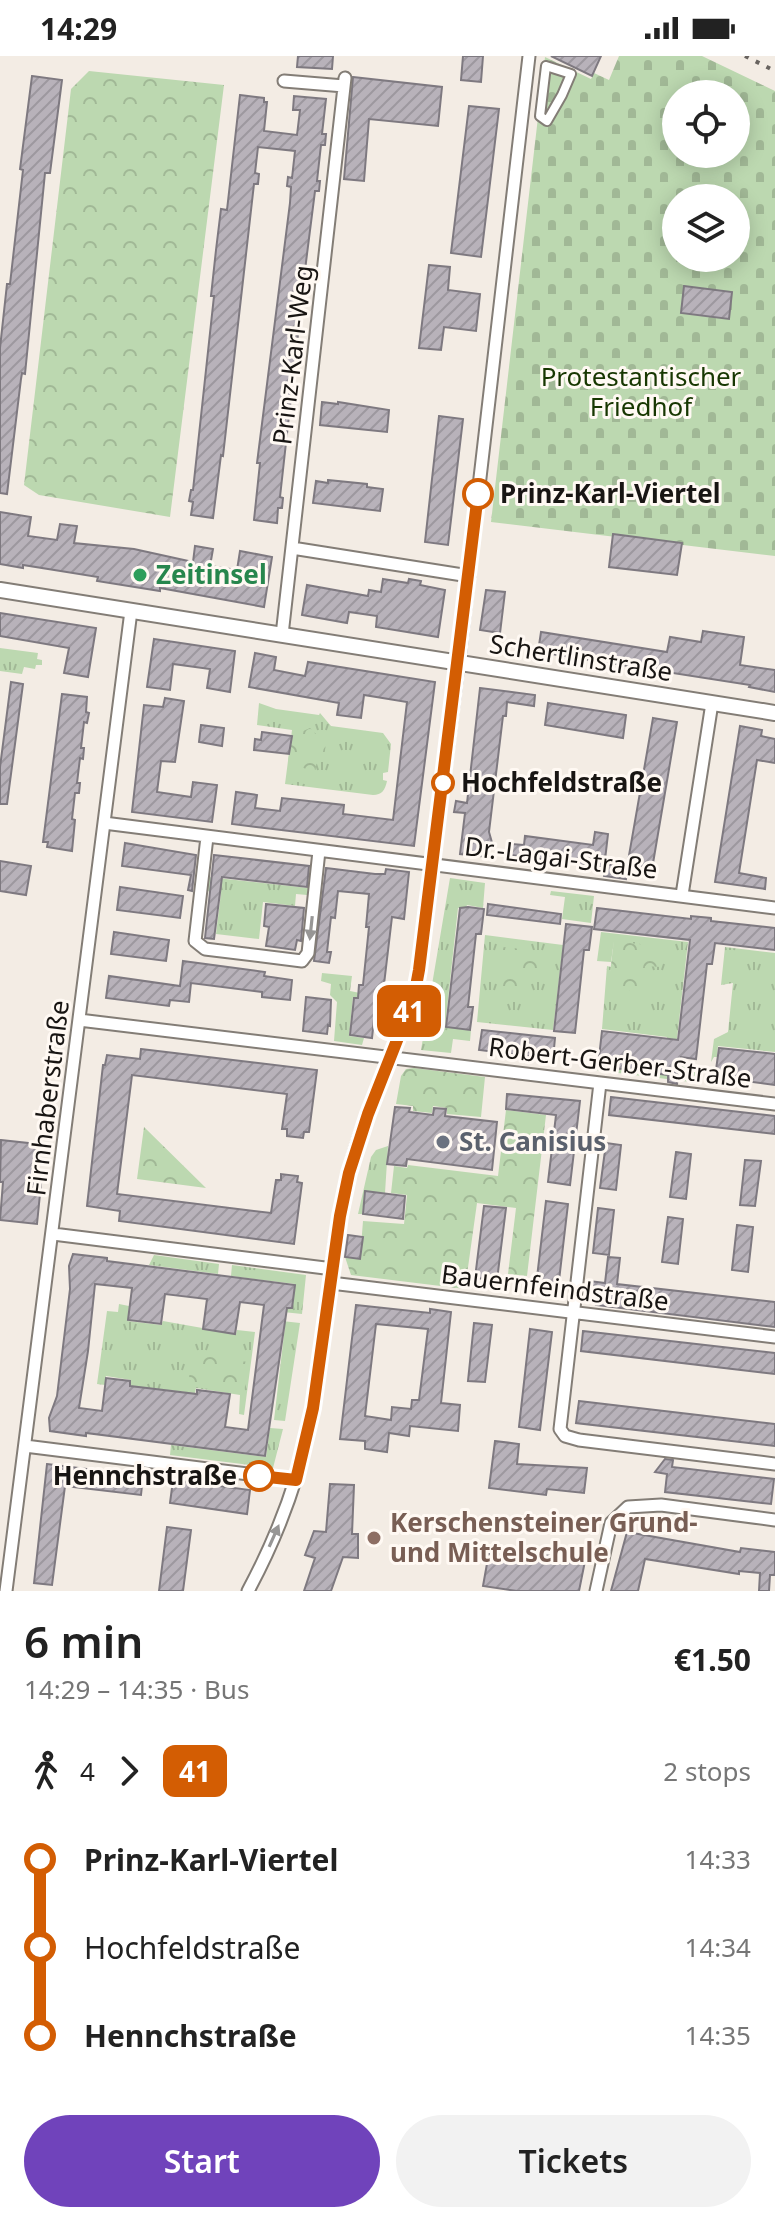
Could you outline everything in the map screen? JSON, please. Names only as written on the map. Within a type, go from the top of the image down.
[{"type":"street","points":[[248,1591],[296,1480],[313,1408],[349,1173],[389,1057],[414,997],[459,662],[529,56]]},
{"type":"street","points":[[546,66],[571,74],[562,95],[547,121],[540,116],[546,66]]},
{"type":"street","name":"Prinz-Karl-Weg","points":[[282,635],[345,82],[284,81]]},
{"type":"street","points":[[292,548],[469,576]]},
{"type":"street","name":"Schertlinstraße","points":[[0,590],[775,713]]},
{"type":"street","name":"Firnhaberstraße","points":[[6,1591],[131,611]]},
{"type":"street","points":[[682,895],[712,703]]},
{"type":"street","name":"Dr.-Lagai-Straße","points":[[104,823],[775,908]]},
{"type":"street","points":[[207,837],[195,941],[205,949],[284,960],[302,961],[308,953],[319,851]]},
{"type":"street","name":"Robert-Gerber-Straße","points":[[79,1020],[775,1104]]},
{"type":"street","points":[[600,1083],[560,1424],[563,1434],[579,1440],[775,1464]]},
{"type":"street","points":[[53,1234],[333,1269]]},
{"type":"street","name":"Bauernfeindstraße","points":[[331,1283],[775,1337]]},
{"type":"street","points":[[25,1446],[296,1480]]},
{"type":"street","points":[[596,1591],[611,1523],[628,1507],[661,1505],[775,1520]]},
{"type":"green space","name":"Protestantischer Friedhof","points":[[619,56],[702,56],[775,91],[775,556],[491,522],[545,57],[591,79],[594,73],[609,80]]},
{"type":"green space","points":[[89,71],[224,85],[170,517],[39,495],[24,485],[71,89]]},
{"type":"green space","points":[[0,648],[38,653],[37,659],[42,660],[42,665],[36,665],[35,669],[24,667],[22,674],[0,671]]},
{"type":"green space","points":[[259,703],[276,709],[320,713],[331,726],[383,733],[391,744],[388,772],[383,773],[383,780],[387,781],[384,789],[373,795],[285,784],[292,730],[257,725]]},
{"type":"green space","points":[[310,728],[326,744],[324,756],[317,760],[315,773],[288,761],[292,736]]},
{"type":"green space","points":[[208,877],[308,888],[307,895],[296,894],[295,906],[263,902],[259,939],[216,934],[221,893],[207,891]]},
{"type":"green space","points":[[450,878],[485,883],[483,908],[467,905],[466,908],[458,908],[445,1027],[471,1030],[470,1041],[453,1039],[451,1053],[421,1050]]},
{"type":"green space","points":[[551,891],[594,896],[591,923],[562,919],[565,897],[550,895]]},
{"type":"green space","points":[[601,932],[688,942],[675,1056],[666,1049],[667,1037],[602,1029],[607,966],[611,967],[609,988],[614,941],[611,962],[597,961]]},
{"type":"green space","points":[[485,935],[563,945],[553,1030],[477,1022]]},
{"type":"green space","points":[[614,941],[663,947],[661,967],[645,966],[642,992],[608,988]]},
{"type":"green space","points":[[502,947],[542,951],[540,971],[524,969],[522,988],[497,986]]},
{"type":"green space","points":[[725,947],[775,953],[775,1052],[718,1046],[717,1057],[711,1062],[714,1039],[728,1032],[733,983],[721,985]]},
{"type":"green space","points":[[322,973],[352,976],[350,991],[360,993],[359,998],[353,997],[349,1036],[364,1038],[362,1045],[334,1041],[337,1002],[330,995],[331,984],[321,981]]},
{"type":"green space","points":[[586,1065],[668,1075],[682,1066],[702,1071],[699,1083],[586,1069]]},
{"type":"green space","points":[[406,1069],[485,1077],[481,1117],[447,1114],[447,1108],[433,1106],[432,1113],[413,1111],[413,1106],[396,1104],[401,1076]]},
{"type":"green space","points":[[506,1110],[546,1115],[527,1276],[508,1274],[516,1208],[477,1203],[465,1289],[351,1275],[345,1257],[360,1259],[363,1221],[404,1224],[407,1195],[391,1193],[394,1166],[498,1176]]},
{"type":"green space","points":[[144,1127],[206,1188],[137,1179]]},
{"type":"green space","points":[[388,1146],[385,1193],[365,1191],[362,1214],[358,1214],[371,1157],[376,1150]]},
{"type":"green space","points":[[154,1255],[219,1264],[218,1274],[149,1265]]},
{"type":"green space","points":[[232,1265],[306,1275],[302,1314],[283,1312],[284,1308],[292,1308],[295,1284],[231,1276]]},
{"type":"green space","points":[[119,1304],[129,1306],[128,1321],[161,1325],[163,1321],[236,1334],[237,1330],[255,1332],[244,1415],[239,1414],[240,1395],[196,1388],[195,1393],[131,1386],[131,1380],[106,1376],[105,1385],[97,1384],[107,1311],[118,1312]]},
{"type":"green space","points":[[282,1321],[300,1323],[285,1421],[274,1420],[285,1326],[281,1325]]},
{"type":"green space","points":[[192,1354],[248,1362],[244,1394],[188,1386]]},
{"type":"green space","points":[[270,1428],[283,1429],[273,1468],[170,1455],[171,1445],[266,1457]]},
{"type":"building","points":[[298,56],[333,56],[332,69],[297,67]]},
{"type":"building","points":[[463,56],[483,56],[481,82],[461,80]]},
{"type":"building","points":[[551,56],[601,56],[592,76]]},
{"type":"building","points":[[32,76],[62,80],[50,173],[45,173],[25,374],[22,373],[21,379],[7,494],[0,493],[0,348],[7,284],[10,284]]},
{"type":"building","points":[[353,77],[442,87],[438,126],[369,119],[364,181],[344,179]]},
{"type":"building","points":[[240,95],[264,98],[267,102],[264,131],[297,135],[300,110],[293,110],[294,96],[326,99],[322,134],[326,134],[325,145],[321,145],[317,181],[320,181],[319,191],[315,191],[280,497],[283,498],[282,508],[278,508],[277,523],[254,520],[260,463],[257,463],[290,203],[288,177],[292,178],[295,151],[258,147],[255,173],[259,174],[258,184],[254,184],[213,518],[191,515],[193,502],[189,501],[193,490],[221,209],[227,210]]},
{"type":"building","points":[[469,106],[499,109],[481,257],[451,253]]},
{"type":"building","points":[[429,265],[450,267],[448,290],[480,294],[476,331],[444,327],[441,350],[419,348]]},
{"type":"building","points":[[684,286],[732,292],[729,319],[681,313]]},
{"type":"building","points":[[322,402],[389,410],[387,432],[320,425]]},
{"type":"building","points":[[439,416],[463,419],[448,545],[425,542]]},
{"type":"building","points":[[328,480],[383,489],[380,511],[313,503],[316,481],[328,483]]},
{"type":"building","points":[[0,512],[31,517],[28,536],[57,540],[60,524],[77,526],[74,543],[134,549],[193,562],[195,546],[213,549],[210,566],[237,570],[240,551],[272,557],[264,607],[160,588],[160,591],[97,581],[98,577],[0,564]]},
{"type":"building","points":[[613,534],[682,543],[677,575],[609,567]]},
{"type":"building","points":[[383,579],[408,583],[409,579],[421,581],[420,585],[445,590],[438,637],[376,627],[377,616],[349,612],[347,623],[302,615],[307,585],[368,596],[369,590],[381,592]]},
{"type":"building","points":[[486,590],[505,592],[500,633],[480,630]]},
{"type":"building","points":[[0,613],[96,628],[88,677],[64,673],[69,648],[0,636]]},
{"type":"building","points":[[703,631],[744,637],[740,665],[775,670],[775,692],[750,685],[538,652],[541,632],[667,652],[670,637],[701,642]]},
{"type":"building","points":[[154,639],[235,651],[230,692],[207,688],[210,669],[173,664],[170,690],[147,687]]},
{"type":"building","points":[[255,653],[276,657],[274,670],[305,676],[308,662],[435,682],[414,846],[232,824],[236,792],[257,795],[255,808],[280,811],[282,798],[344,805],[343,814],[393,820],[407,702],[364,695],[361,718],[337,715],[339,703],[249,687]]},
{"type":"building","points":[[11,682],[23,684],[7,804],[0,804],[0,767]]},
{"type":"building","points":[[480,688],[535,695],[534,706],[507,702],[489,832],[493,846],[489,849],[488,857],[460,854],[465,813],[454,812],[456,801],[467,803]]},
{"type":"building","points":[[62,694],[87,697],[86,712],[89,713],[87,723],[84,722],[83,759],[80,758],[77,783],[80,783],[79,793],[75,793],[72,851],[47,847],[48,842],[43,842]]},
{"type":"building","points":[[165,698],[184,701],[175,762],[161,761],[157,792],[191,797],[193,782],[217,785],[212,822],[132,812],[144,705],[163,707]]},
{"type":"building","points":[[548,703],[626,715],[623,738],[545,725]]},
{"type":"building","points":[[653,718],[677,722],[651,875],[627,871],[626,879],[604,876],[605,864],[627,867]]},
{"type":"building","points":[[201,725],[224,728],[222,746],[199,742]]},
{"type":"building","points":[[740,726],[762,730],[761,736],[775,739],[775,763],[757,760],[739,873],[766,878],[765,889],[715,882]]},
{"type":"building","points":[[262,732],[292,736],[289,754],[254,750],[255,739],[261,740]]},
{"type":"building","points":[[595,832],[608,834],[604,868],[511,855],[512,844],[524,845],[525,836],[593,845]]},
{"type":"building","points":[[125,843],[196,855],[192,891],[188,890],[191,875],[122,866]]},
{"type":"building","points":[[214,855],[309,866],[307,887],[222,877],[214,939],[205,938]]},
{"type":"building","points":[[0,861],[31,866],[26,895],[0,891]]},
{"type":"building","points":[[326,868],[375,874],[385,874],[386,869],[409,872],[404,919],[392,917],[382,1001],[376,1000],[372,1038],[350,1035],[354,998],[358,998],[359,985],[363,985],[369,894],[338,891],[335,918],[331,917],[327,952],[331,952],[329,963],[314,961]]},
{"type":"building","points":[[120,887],[183,896],[180,918],[117,910]]},
{"type":"building","points":[[266,904],[304,908],[301,941],[297,940],[295,950],[266,946],[269,927],[264,926]]},
{"type":"building","points":[[488,904],[561,914],[560,924],[487,915]]},
{"type":"building","points":[[460,908],[484,909],[481,934],[476,934],[468,1007],[473,1007],[470,1030],[446,1027]]},
{"type":"building","points":[[597,908],[691,919],[691,916],[711,918],[711,921],[775,928],[775,950],[715,943],[712,964],[707,964],[696,1059],[681,1057],[677,1084],[668,1082],[668,1075],[598,1066],[602,1031],[678,1040],[690,940],[594,929]]},
{"type":"building","points":[[566,924],[592,927],[589,950],[584,950],[575,1033],[554,1031]]},
{"type":"building","points":[[114,932],[169,940],[166,961],[111,954]]},
{"type":"building","points":[[183,961],[265,972],[264,976],[292,980],[290,1000],[262,997],[262,992],[191,983],[189,1002],[170,1000],[169,1006],[106,998],[109,976],[180,986]]},
{"type":"building","points":[[306,997],[331,1000],[327,1034],[303,1031]]},
{"type":"building","points":[[482,1030],[555,1038],[553,1059],[479,1050]]},
{"type":"building","points":[[719,1048],[775,1054],[775,1085],[715,1077]]},
{"type":"building","points":[[141,1049],[317,1070],[309,1132],[304,1132],[303,1138],[287,1136],[287,1129],[282,1129],[287,1094],[132,1075],[117,1194],[271,1213],[276,1180],[281,1180],[281,1174],[298,1176],[297,1182],[302,1183],[294,1244],[119,1221],[120,1211],[87,1206],[103,1065],[107,1055],[140,1059]]},
{"type":"building","points":[[507,1094],[580,1101],[570,1185],[548,1182],[556,1115],[506,1109]]},
{"type":"building","points":[[611,1097],[775,1116],[775,1134],[609,1115]]},
{"type":"building","name":"St. Canisius","points":[[395,1107],[433,1115],[434,1108],[446,1109],[445,1116],[497,1122],[492,1170],[407,1159],[406,1166],[387,1164]]},
{"type":"building","points":[[1,1140],[37,1144],[33,1184],[41,1184],[37,1224],[0,1220],[3,1182],[0,1182]]},
{"type":"building","points":[[606,1143],[621,1145],[616,1190],[600,1188]]},
{"type":"building","points":[[676,1152],[691,1154],[686,1199],[670,1197]]},
{"type":"building","points":[[745,1160],[761,1161],[755,1206],[740,1205]]},
{"type":"building","points":[[365,1191],[405,1196],[403,1219],[363,1214]]},
{"type":"building","points":[[546,1201],[568,1204],[558,1289],[536,1286]]},
{"type":"building","points":[[484,1206],[506,1208],[497,1280],[475,1278]]},
{"type":"building","points":[[598,1208],[614,1210],[609,1255],[593,1253]]},
{"type":"building","points":[[668,1217],[683,1219],[678,1264],[662,1262]]},
{"type":"building","points":[[737,1225],[753,1227],[748,1272],[732,1270]]},
{"type":"building","points":[[348,1235],[363,1237],[360,1259],[345,1257]]},
{"type":"building","points":[[73,1254],[295,1285],[292,1308],[287,1308],[265,1456],[50,1431],[49,1418],[57,1396],[70,1289],[69,1266]],"holes":[[[95,1284],[132,1288],[128,1320],[161,1324],[165,1294],[207,1299],[203,1329],[235,1334],[240,1302],[264,1305],[248,1430],[225,1427],[230,1394],[197,1390],[197,1394],[130,1386],[130,1381],[106,1378],[102,1411],[79,1408]]]},
{"type":"building","points":[[608,1257],[620,1258],[617,1284],[775,1302],[775,1327],[596,1305],[597,1301],[587,1300],[590,1281],[605,1283]]},
{"type":"building","points":[[356,1305],[430,1313],[430,1309],[451,1312],[441,1403],[460,1405],[458,1431],[410,1426],[409,1436],[389,1433],[387,1452],[365,1449],[365,1441],[340,1439]],"holes":[[[376,1324],[428,1329],[419,1400],[412,1400],[411,1409],[392,1407],[391,1420],[365,1416]]]},
{"type":"building","points":[[474,1323],[492,1325],[485,1382],[468,1381]]},
{"type":"building","points":[[530,1329],[552,1332],[540,1430],[519,1427]]},
{"type":"building","points":[[583,1331],[775,1353],[775,1374],[581,1351]]},
{"type":"building","points":[[579,1401],[775,1424],[775,1446],[576,1423]]},
{"type":"building","points":[[495,1441],[519,1444],[517,1464],[587,1468],[584,1493],[547,1489],[546,1495],[489,1488]]},
{"type":"building","points":[[665,1459],[673,1460],[672,1467],[774,1479],[771,1504],[665,1492],[667,1474],[655,1472]]},
{"type":"building","points":[[47,1464],[143,1476],[141,1495],[65,1486],[52,1585],[34,1583]]},
{"type":"building","points":[[173,1480],[250,1490],[247,1514],[170,1503]]},
{"type":"building","points":[[330,1484],[354,1485],[352,1534],[358,1534],[358,1558],[343,1557],[331,1591],[304,1591],[315,1558],[305,1555],[314,1531],[326,1532]]},
{"type":"building","points":[[167,1527],[191,1530],[183,1591],[159,1591]]},
{"type":"building","points":[[627,1532],[740,1552],[741,1548],[775,1552],[775,1575],[770,1575],[769,1591],[759,1591],[760,1573],[739,1571],[739,1574],[645,1559],[638,1591],[611,1591]]},
{"type":"building","points":[[490,1547],[585,1561],[579,1591],[517,1591],[483,1586]]},
{"type":"railway","points":[[745,56],[775,71]]},
{"type":"bus line","name":"41","points":[[259,1476],[296,1480],[313,1408],[349,1173],[389,1057],[414,997],[439,820],[478,494]]},
{"type":"place","name":"Prinz-Karl-Viertel","points":[[478,494]]},
{"type":"place","name":"Zeitinsel","points":[[140,575]]},
{"type":"place","name":"Hochfeldstraße","points":[[443,783]]},
{"type":"place","name":"St. Canisius","points":[[443,1142]]},
{"type":"place","name":"Hennchstraße","points":[[259,1476]]},
{"type":"place","name":"Kerschensteiner Grund- und Mittelschule","points":[[374,1538]]}]
